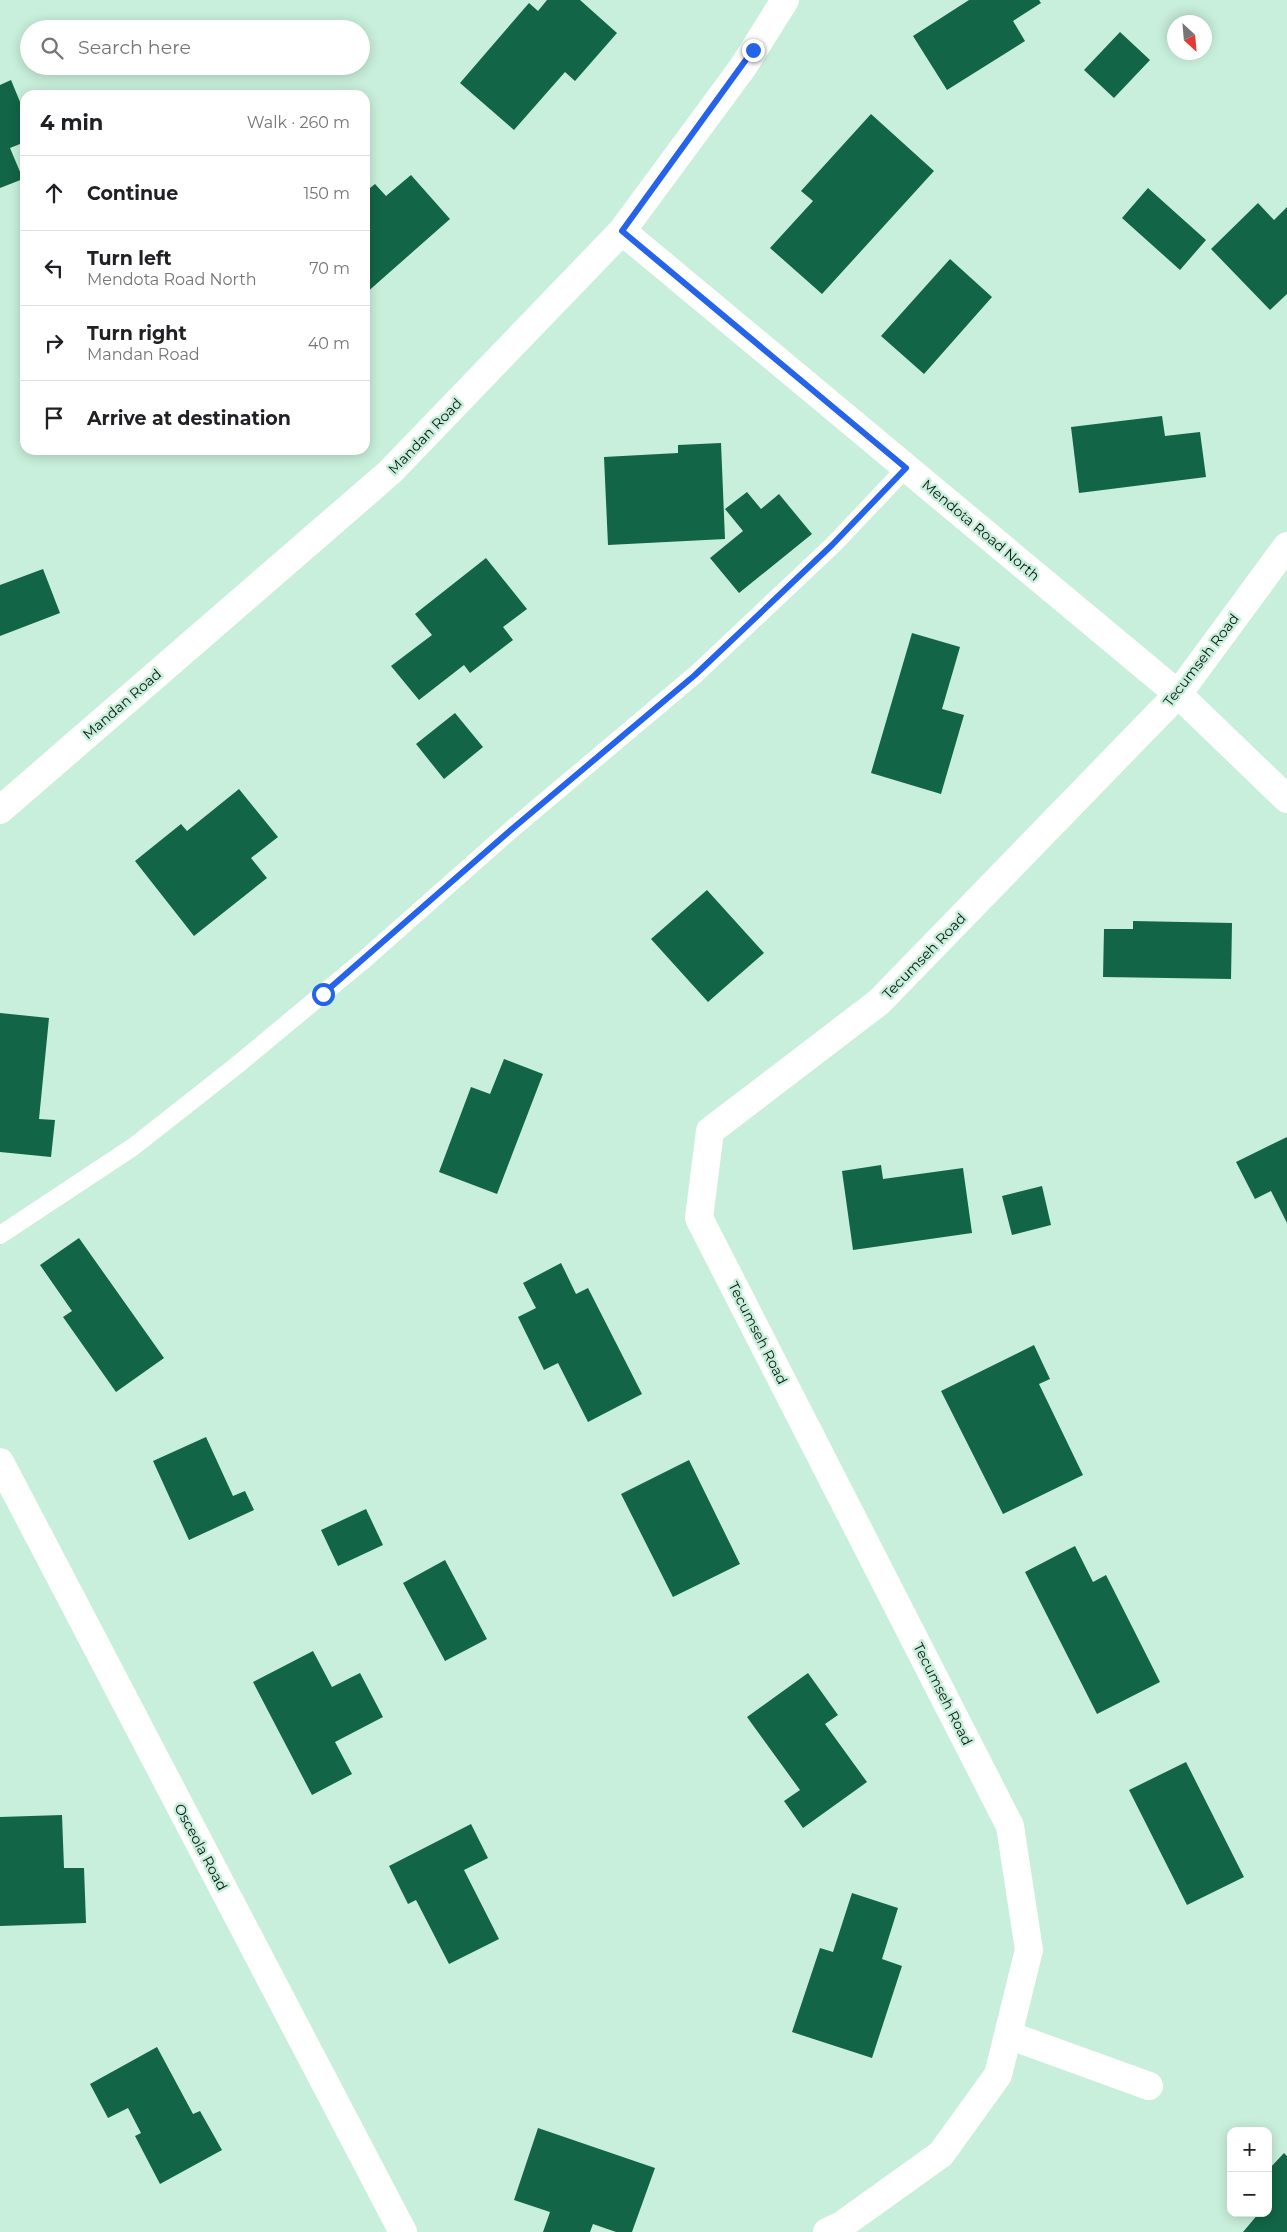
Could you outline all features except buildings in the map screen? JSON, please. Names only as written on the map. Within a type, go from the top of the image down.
[{"type":"street","name":"Mandan Road","points":[[0,810],[390,472],[622,231],[743,67],[785,0]]},
{"type":"street","name":"Mendota Road North","points":[[622,231],[1178,694],[1287,799]]},
{"type":"street","name":"Tecumseh Road","points":[[827,2232],[842,2225],[941,2154],[998,2075],[1029,1950],[1010,1826],[699,1218],[710,1131],[879,1002],[1178,694],[1287,546]]},
{"type":"street","name":"Osceola Road","points":[[0,1462],[402,2232]]},
{"type":"street","points":[[1008,2036],[1149,2086]]},
{"type":"lane","points":[[0,1235],[133,1147],[236,1066],[366,958],[512,829],[695,675],[832,545],[906,468]]},
{"type":"route","points":[[323,994],[512,829],[695,675],[832,545],[906,468],[622,231],[743,67],[753,50]]}]
